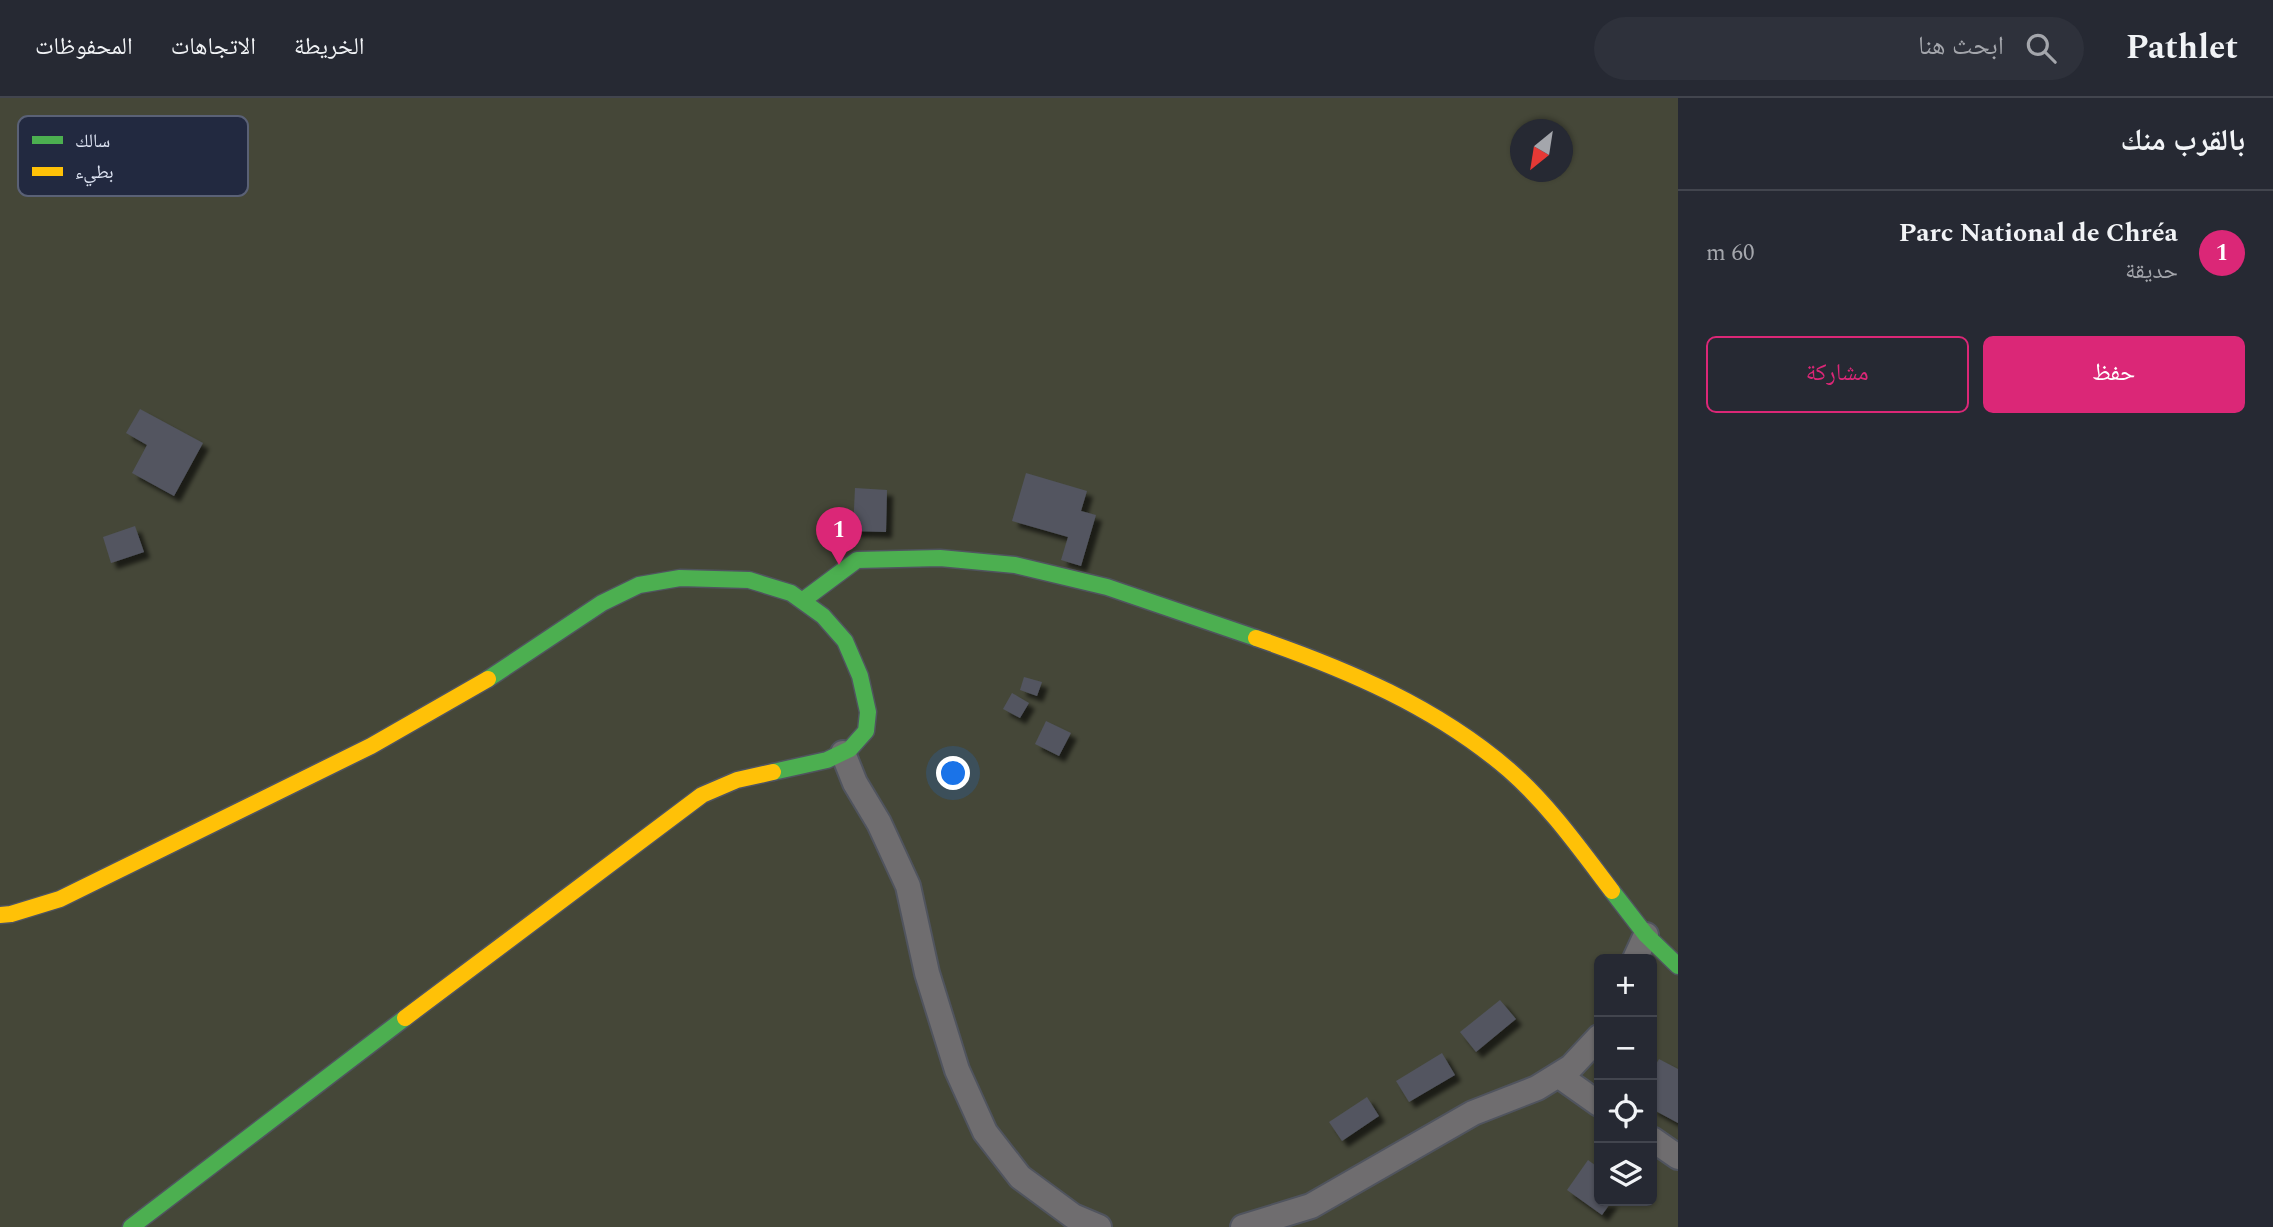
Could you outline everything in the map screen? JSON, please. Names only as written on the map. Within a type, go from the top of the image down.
[{"type":"street","points":[[802,601],[857,560],[940,558],[1015,565],[1107,587],[1313,658],[1393,694],[1459,731],[1510,771],[1560,822],[1646,935],[1678,966]]},
{"type":"street","points":[[0,915],[60,899],[371,746],[468,692],[602,603],[639,585],[680,578],[749,580],[791,593],[822,616],[845,641],[860,676],[869,712],[866,731],[850,749],[827,760],[737,780],[702,795],[131,1227]]},
{"type":"street","points":[[843,753],[855,783],[879,823],[908,886],[927,974],[957,1070],[985,1132],[1020,1177],[1073,1216],[1100,1227]]},
{"type":"street","points":[[1636,954],[1646,935]]},
{"type":"street","points":[[1243,1227],[1311,1206],[1473,1113],[1537,1088],[1571,1067],[1594,1042]]},
{"type":"street","points":[[1558,1075],[1594,1100]]},
{"type":"street","points":[[1657,1142],[1678,1157]]},
{"type":"green space","points":[[0,98],[1678,98],[1678,1227],[0,1227]]},
{"type":"building","points":[[140,409],[203,443],[174,496],[132,473],[147,445],[126,433]]},
{"type":"building","points":[[1026,473],[1087,491],[1081,511],[1096,515],[1081,566],[1061,560],[1068,537],[1012,521]]},
{"type":"building","points":[[855,488],[887,490],[886,532],[853,531]]},
{"type":"building","points":[[135,526],[144,552],[111,563],[103,537]]},
{"type":"building","points":[[1024,677],[1042,682],[1037,696],[1020,690]]},
{"type":"building","points":[[1012,693],[1029,703],[1020,718],[1003,709]]},
{"type":"building","points":[[1046,721],[1071,733],[1059,756],[1035,744]]},
{"type":"building","points":[[1500,1000],[1516,1019],[1476,1052],[1460,1032]]},
{"type":"building","points":[[1442,1053],[1455,1075],[1409,1102],[1396,1081]]},
{"type":"building","points":[[1659,1059],[1678,1069],[1678,1123],[1657,1112]]},
{"type":"building","points":[[1367,1097],[1379,1116],[1342,1141],[1329,1122]]},
{"type":"building","points":[[1588,1160],[1594,1164],[1594,1206],[1608,1206],[1602,1215],[1567,1190]]},
{"type":"traffic: fast","points":[[802,601],[857,560],[940,558],[1015,565],[1107,587],[1256,638]]},
{"type":"traffic: fast","points":[[488,679],[602,603],[639,585],[680,578],[749,580],[791,593],[823,616],[845,641],[860,676],[868,712],[866,731],[850,749],[827,760],[773,772]]},
{"type":"traffic: fast","points":[[1612,891],[1646,935],[1678,966]]},
{"type":"traffic: fast","points":[[131,1227],[405,1018]]},
{"type":"traffic: slow","points":[[1256,638],[1389,692],[1451,727],[1481,748],[1509,770],[1537,798],[1612,891]]},
{"type":"traffic: slow","points":[[0,915],[60,899],[371,746],[488,679]]},
{"type":"traffic: slow","points":[[405,1018],[702,795],[737,780],[773,772]]},
{"type":"place","name":"Parc National de Chréa","points":[[839,565]]}]
